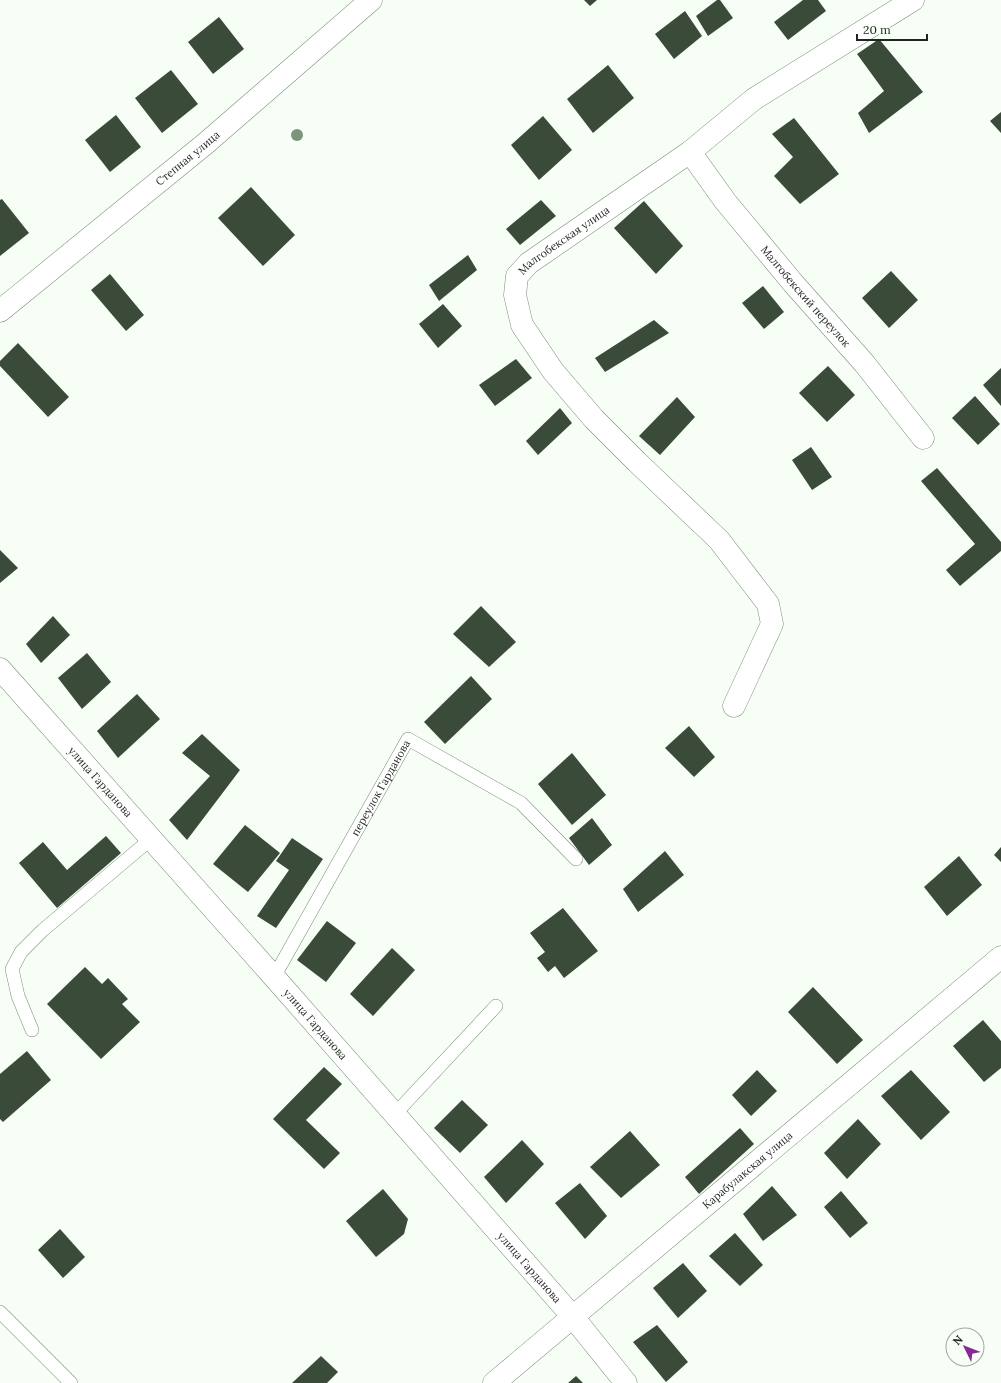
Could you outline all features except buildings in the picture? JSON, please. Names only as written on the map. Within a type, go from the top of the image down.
[{"type":"street","name":"Степная улица","points":[[0,311],[205,144],[371,0]]},
{"type":"street","name":"Малгобекская улица","points":[[734,706],[772,624],[768,604],[719,540],[594,419],[553,371],[522,325],[515,295],[517,276],[529,263],[690,152],[754,99],[913,0]]},
{"type":"street","name":"Малгобекский переулок","points":[[690,152],[730,206],[793,283],[864,363],[923,438]]},
{"type":"street","name":"улица Гарданова","points":[[0,669],[274,977],[573,1317],[626,1383]]},
{"type":"street","name":"Карабулакская улица","points":[[494,1383],[1001,957]]},
{"type":"lane","name":"переулок Гарданова","points":[[274,977],[408,739],[521,803],[576,859]]},
{"type":"lane","points":[[32,1030],[18,996],[12,968],[21,952],[43,930],[151,839]]},
{"type":"lane","points":[[395,1114],[496,1006]]},
{"type":"lane","points":[[0,1312],[71,1383]]}]
